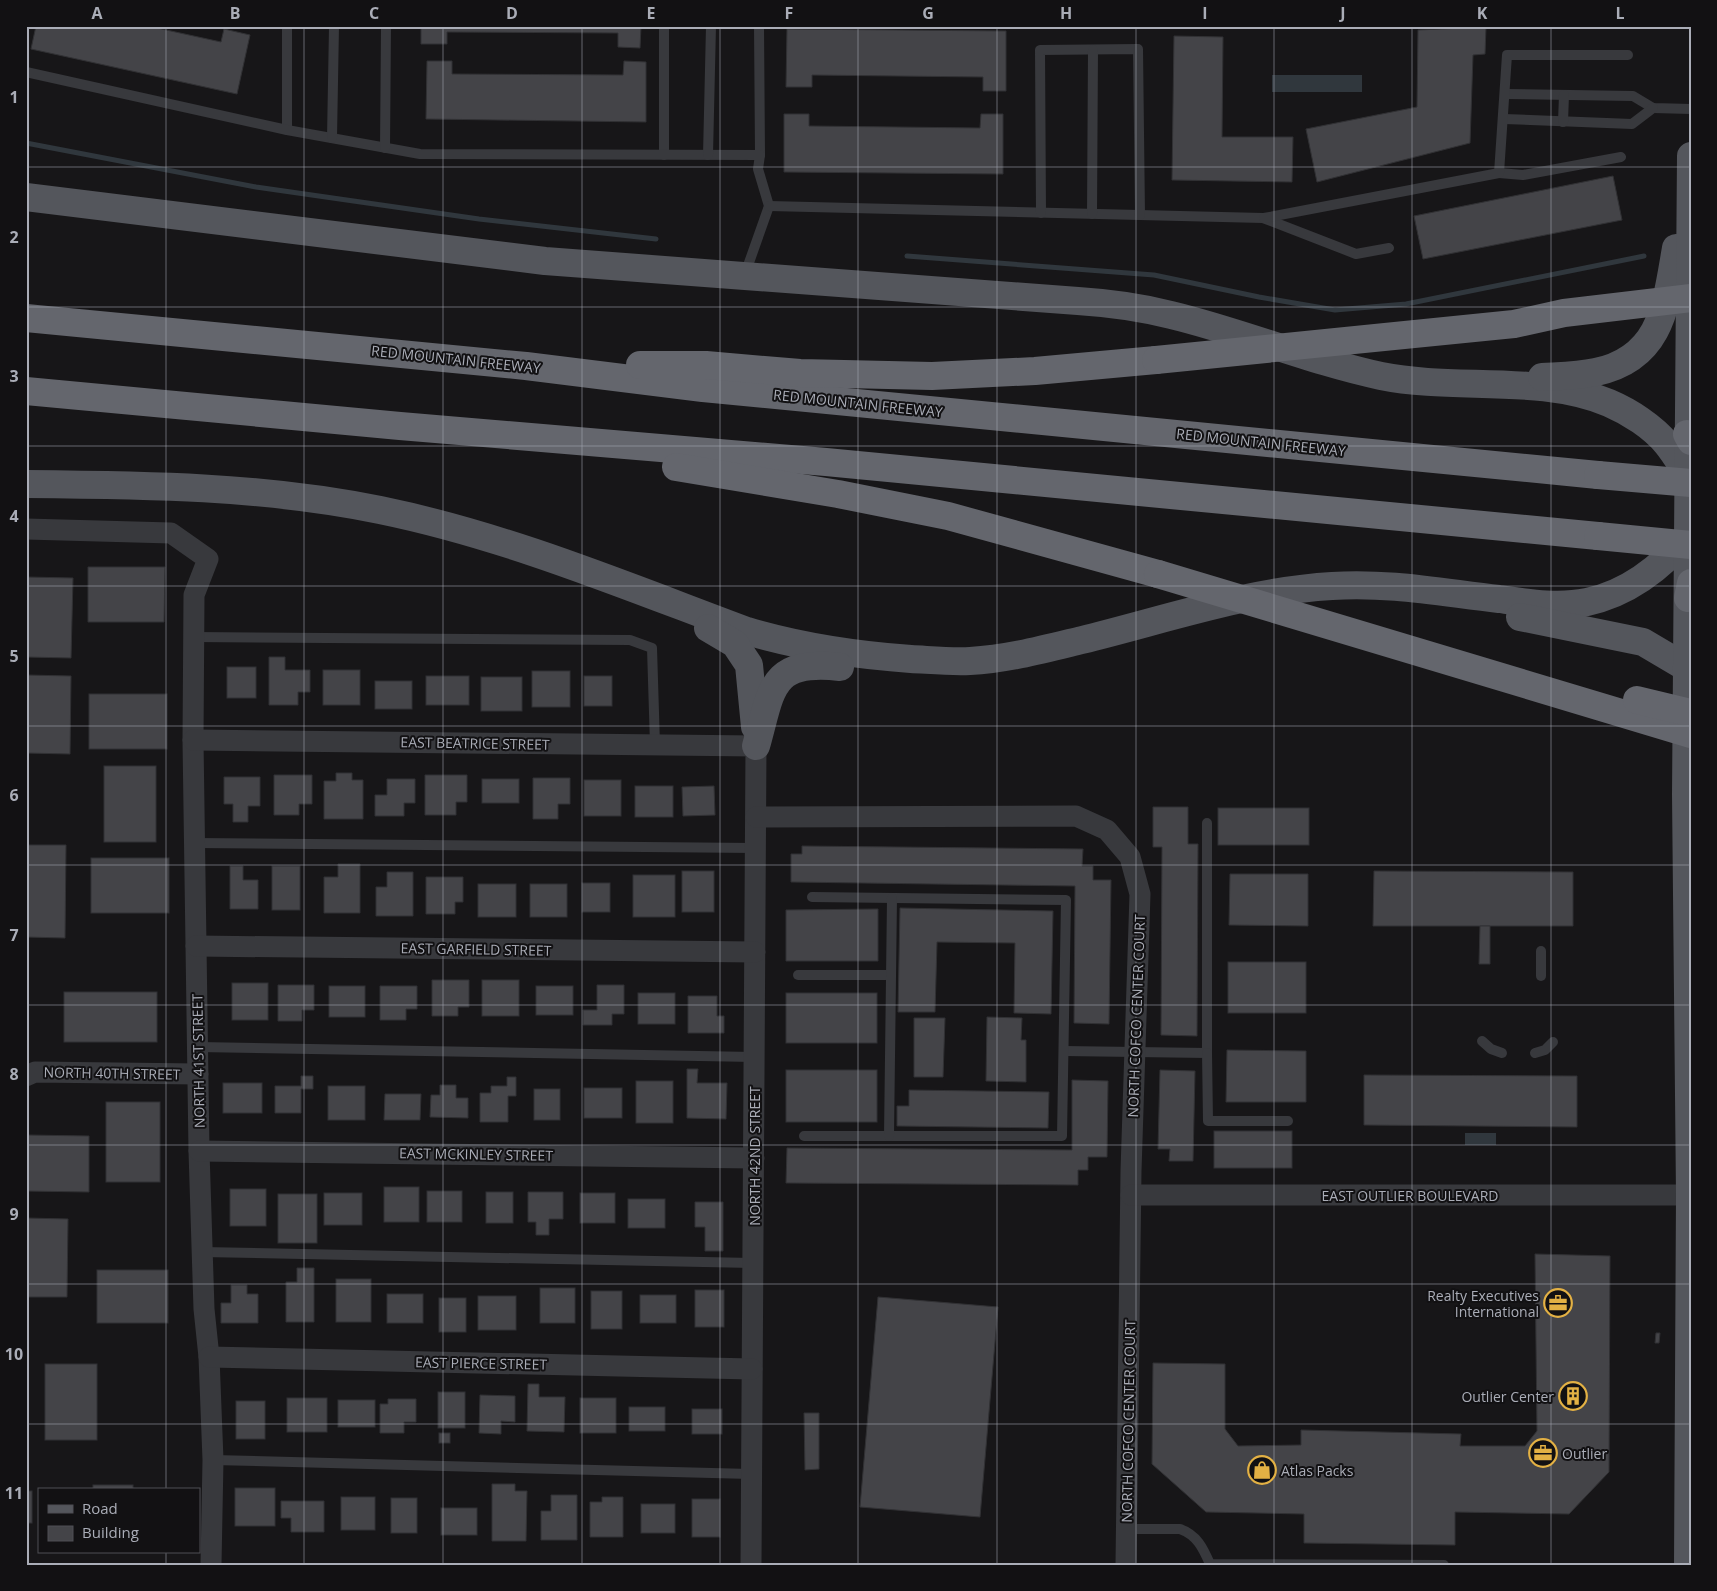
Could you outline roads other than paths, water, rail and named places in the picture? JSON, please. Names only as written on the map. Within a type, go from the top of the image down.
[{"type":"highway","points":[[526,366],[706,365],[800,373],[932,376],[1027,372],[1514,324],[1564,313],[1691,298]]},
{"type":"highway","points":[[1514,324],[1569,325],[1691,313]]},
{"type":"highway","name":"RED MOUNTAIN FREEWAY","points":[[26,318],[526,366],[703,388],[1598,475],[1690,479]]},
{"type":"highway","points":[[26,391],[400,426],[826,462],[1598,536],[1690,537]]},
{"type":"highway","points":[[400,426],[710,472],[893,504],[1013,533],[1158,574],[1691,734]]},
{"type":"highway","points":[[1423,653],[1588,688],[1691,713]]},
{"type":"main road","points":[[1688,1565],[1690,946],[1687,668],[1690,537],[1691,156]]},
{"type":"main road","points":[[1443,384],[1583,375],[1617,366],[1636,354],[1657,328],[1664,309],[1690,175]]},
{"type":"main road","points":[[26,197],[535,260],[1110,303],[1172,315],[1383,377],[1443,384],[1560,390],[1608,403],[1634,416],[1659,436],[1667,444],[1690,479]]},
{"type":"main road","points":[[26,484],[221,488],[348,504],[492,538],[554,558],[746,631],[800,646],[863,656],[969,662]]},
{"type":"main road","points":[[756,746],[773,690],[783,676],[798,667],[815,664],[892,672],[969,662],[1040,650],[1275,593],[1334,586],[1390,586],[1541,604],[1587,602],[1615,594],[1643,578],[1664,562],[1690,537]]},
{"type":"main road","points":[[1390,586],[1522,618],[1638,641],[1658,649],[1687,668]]},
{"type":"main road","points":[[664,601],[735,644],[746,657],[751,672],[756,746]]},
{"type":"street","name":"NORTH 41ST STREET","points":[[26,529],[172,533],[208,559],[194,595],[193,740],[199,1151],[204,1309],[209,1357],[213,1460],[210,1565]]},
{"type":"street","name":"EAST BEATRICE STREET","points":[[193,740],[756,746]]},
{"type":"street","name":"NORTH 42ND STREET","points":[[751,1565],[756,746]]},
{"type":"street","name":"NORTH COFCO CENTER COURT","points":[[756,817],[1076,816],[1107,830],[1130,857],[1140,894],[1134,1051],[1126,1565]]},
{"type":"street","name":"EAST GARFIELD STREET","points":[[196,946],[755,952]]},
{"type":"street","name":"NORTH 40TH STREET","points":[[26,1076],[35,1072],[198,1074]]},
{"type":"street","name":"EAST MCKINLEY STREET","points":[[199,1151],[754,1158]]},
{"type":"street","name":"EAST OUTLIER BOULEVARD","points":[[1131,1195],[1690,1195]]},
{"type":"street","name":"EAST PIERCE STREET","points":[[209,1357],[752,1369]]},
{"type":"lane","points":[[287,26],[287,130]]},
{"type":"lane","points":[[332,138],[334,26]]},
{"type":"lane","points":[[385,148],[386,26]]},
{"type":"lane","points":[[664,26],[664,155]]},
{"type":"lane","points":[[708,155],[712,26]]},
{"type":"lane","points":[[744,277],[769,206],[758,169],[760,155],[759,26]]},
{"type":"lane","points":[[1042,213],[1040,50],[1138,49],[1140,215]]},
{"type":"lane","points":[[1092,214],[1093,50]]},
{"type":"lane","points":[[1499,173],[1507,55],[1628,54]]},
{"type":"lane","points":[[26,72],[287,130],[420,154],[760,155]]},
{"type":"lane","points":[[1505,94],[1634,96],[1653,108],[1691,109]]},
{"type":"lane","points":[[1563,122],[1564,95]]},
{"type":"lane","points":[[1504,119],[1632,124],[1653,108]]},
{"type":"lane","points":[[769,206],[1264,218],[1499,173],[1523,175],[1621,157]]},
{"type":"lane","points":[[1264,218],[1356,254],[1389,248]]},
{"type":"lane","points":[[194,638],[630,640],[652,648],[656,745]]},
{"type":"lane","points":[[1207,823],[1208,1121],[1288,1121]]},
{"type":"lane","points":[[195,843],[755,848]]},
{"type":"lane","points":[[804,1136],[1062,1136],[1066,900],[812,897]]},
{"type":"lane","points":[[889,1136],[892,898]]},
{"type":"lane","points":[[1541,951],[1542,976]]},
{"type":"lane","points":[[798,975],[891,975]]},
{"type":"lane","points":[[1482,1041],[1491,1049],[1502,1053]]},
{"type":"lane","points":[[1535,1053],[1545,1050],[1553,1042]]},
{"type":"lane","points":[[198,1046],[754,1057]]},
{"type":"lane","points":[[1064,1051],[1207,1053]]},
{"type":"lane","points":[[202,1252],[753,1263]]},
{"type":"lane","points":[[213,1460],[751,1474]]},
{"type":"lane","points":[[1126,1529],[1180,1529],[1188,1532],[1202,1544],[1210,1564],[1444,1565]]},
{"type":"waterway","points":[[26,143],[256,187],[479,219],[656,239]]},
{"type":"waterway","points":[[907,256],[1154,275],[1259,297],[1335,310],[1406,304],[1644,256]]},
{"type":"place","name":"Realty Executives International","points":[[1558,1303]]},
{"type":"place","name":"Outlier Center","points":[[1573,1396]]},
{"type":"place","name":"Outlier","points":[[1543,1453]]},
{"type":"place","name":"Atlas Packs","points":[[1262,1470]]}]
